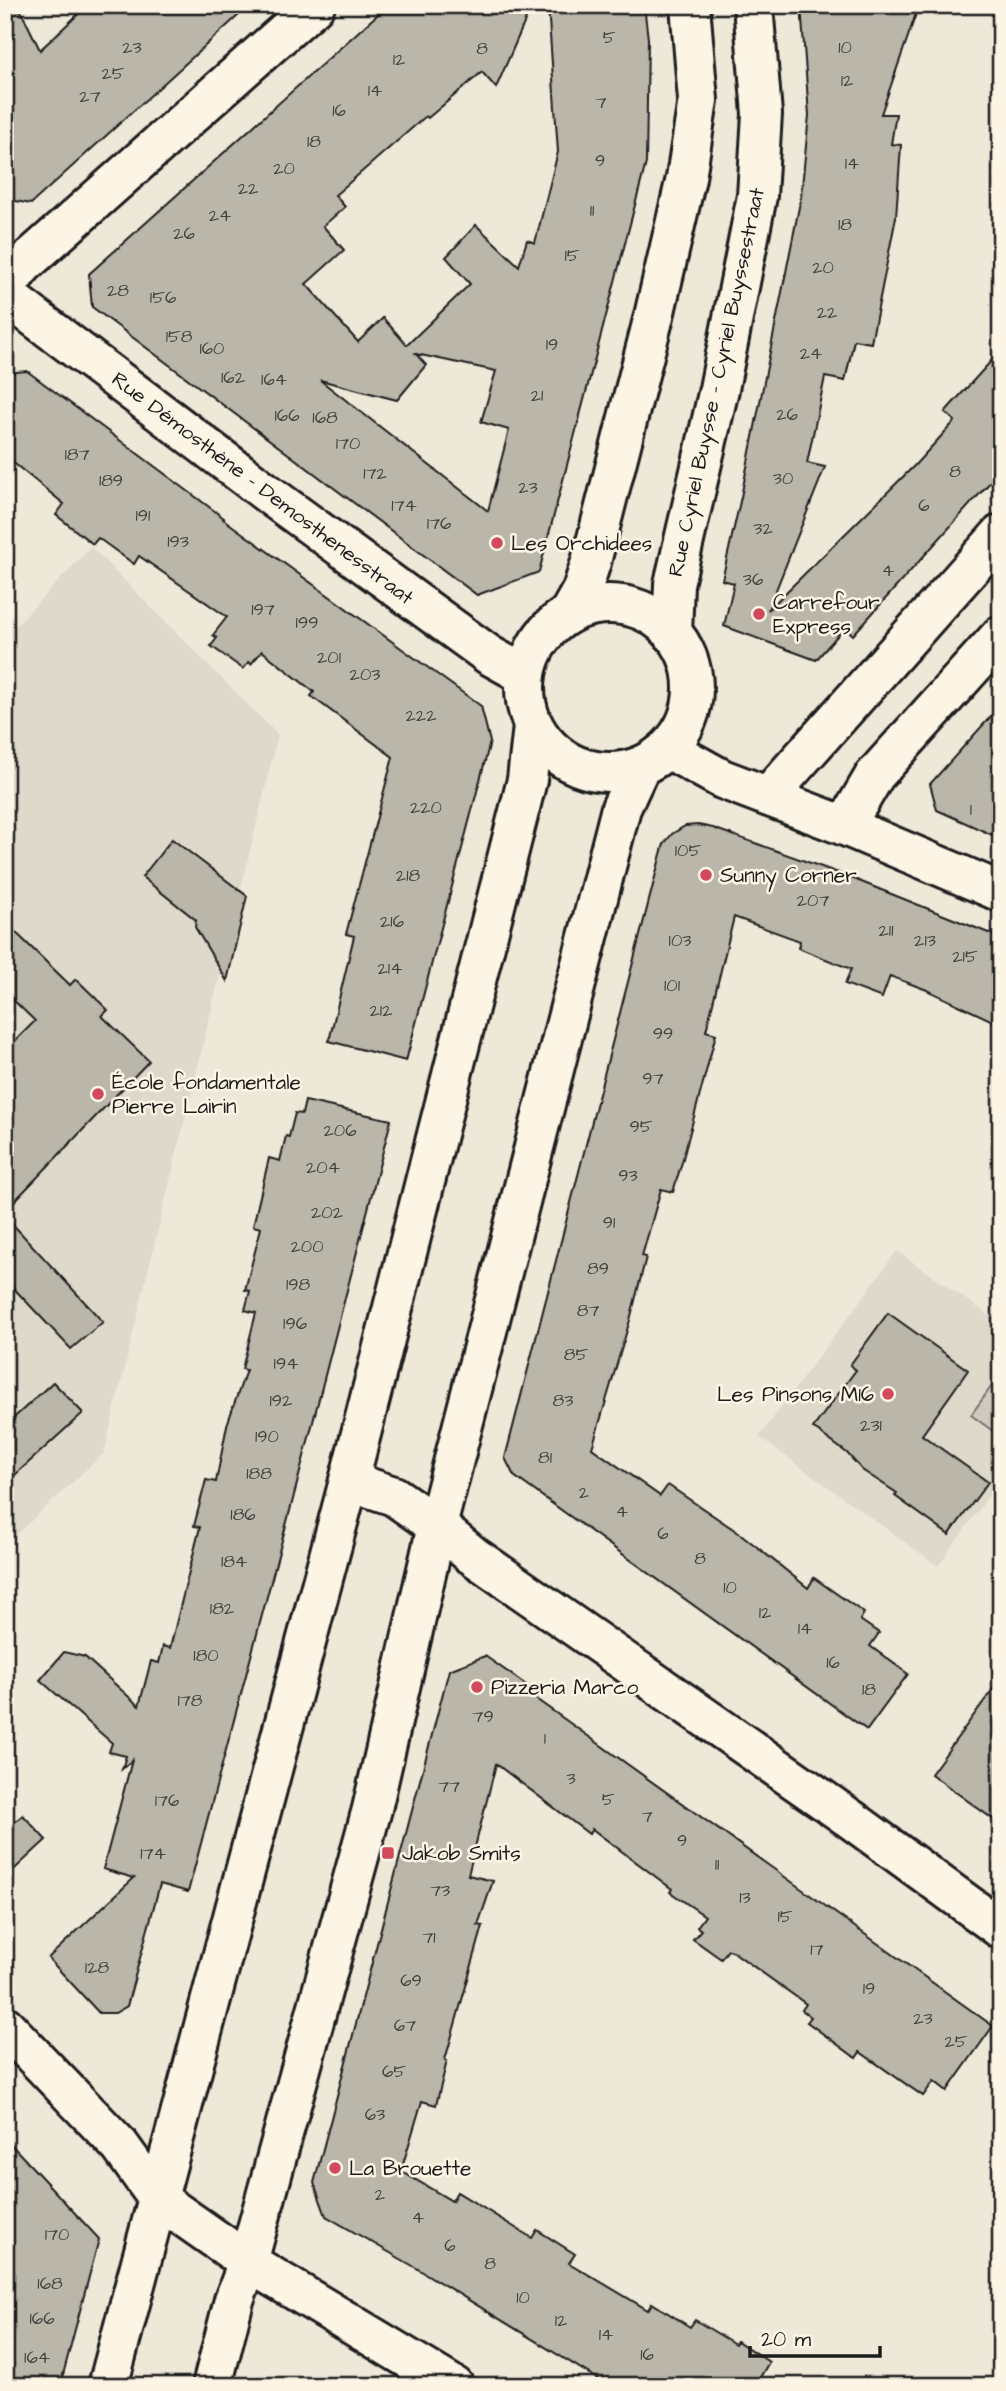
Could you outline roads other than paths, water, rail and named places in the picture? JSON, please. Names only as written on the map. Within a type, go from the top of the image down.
[{"type":"street","points":[[5,287],[24,264],[315,5]]},
{"type":"street","points":[[569,613],[582,590],[590,562],[654,316],[686,178],[698,100],[690,5]]},
{"type":"street","name":"Rue Cyriel Buysse - Cyriel Buyssestraat","points":[[672,633],[674,584],[719,389],[757,196],[762,114],[754,5]]},
{"type":"street","name":"Rue Démosthène - Demosthenesstraat","points":[[5,295],[297,515],[489,655],[525,675]]},
{"type":"street","points":[[768,796],[1001,534]]},
{"type":"street","points":[[212,2386],[372,1809],[437,1526],[621,808],[654,758],[683,729],[692,704],[692,679],[686,655],[672,633],[659,620],[642,611],[624,605],[606,604],[569,613],[548,629],[533,650],[525,675],[525,700],[533,726],[546,746],[565,760],[587,770],[605,773],[622,772],[654,758],[768,796],[1001,892]]},
{"type":"street","points":[[845,826],[875,775],[1001,635]]},
{"type":"street","points":[[108,2386],[349,1481],[527,780],[533,726]]},
{"type":"street","points":[[349,1481],[394,1496],[472,1555],[852,1820],[1001,1929]]},
{"type":"street","points":[[5,2026],[120,2146],[158,2199],[248,2262],[454,2386]]},
{"type":"place","name":"Les Orchidees","points":[[497,543]]},
{"type":"place","name":"Carrefour Express","points":[[759,614]]},
{"type":"place","name":"Sunny Corner","points":[[706,875]]},
{"type":"place","name":"École fondamentale Pierre Lairin","points":[[98,1094]]},
{"type":"place","name":"Les Pinsons M16","points":[[888,1394]]},
{"type":"place","name":"Pizzeria Marco","points":[[477,1687]]},
{"type":"place","name":"Jakob Smits","points":[[388,1853]]},
{"type":"place","name":"La Brouette","points":[[335,2168]]}]
